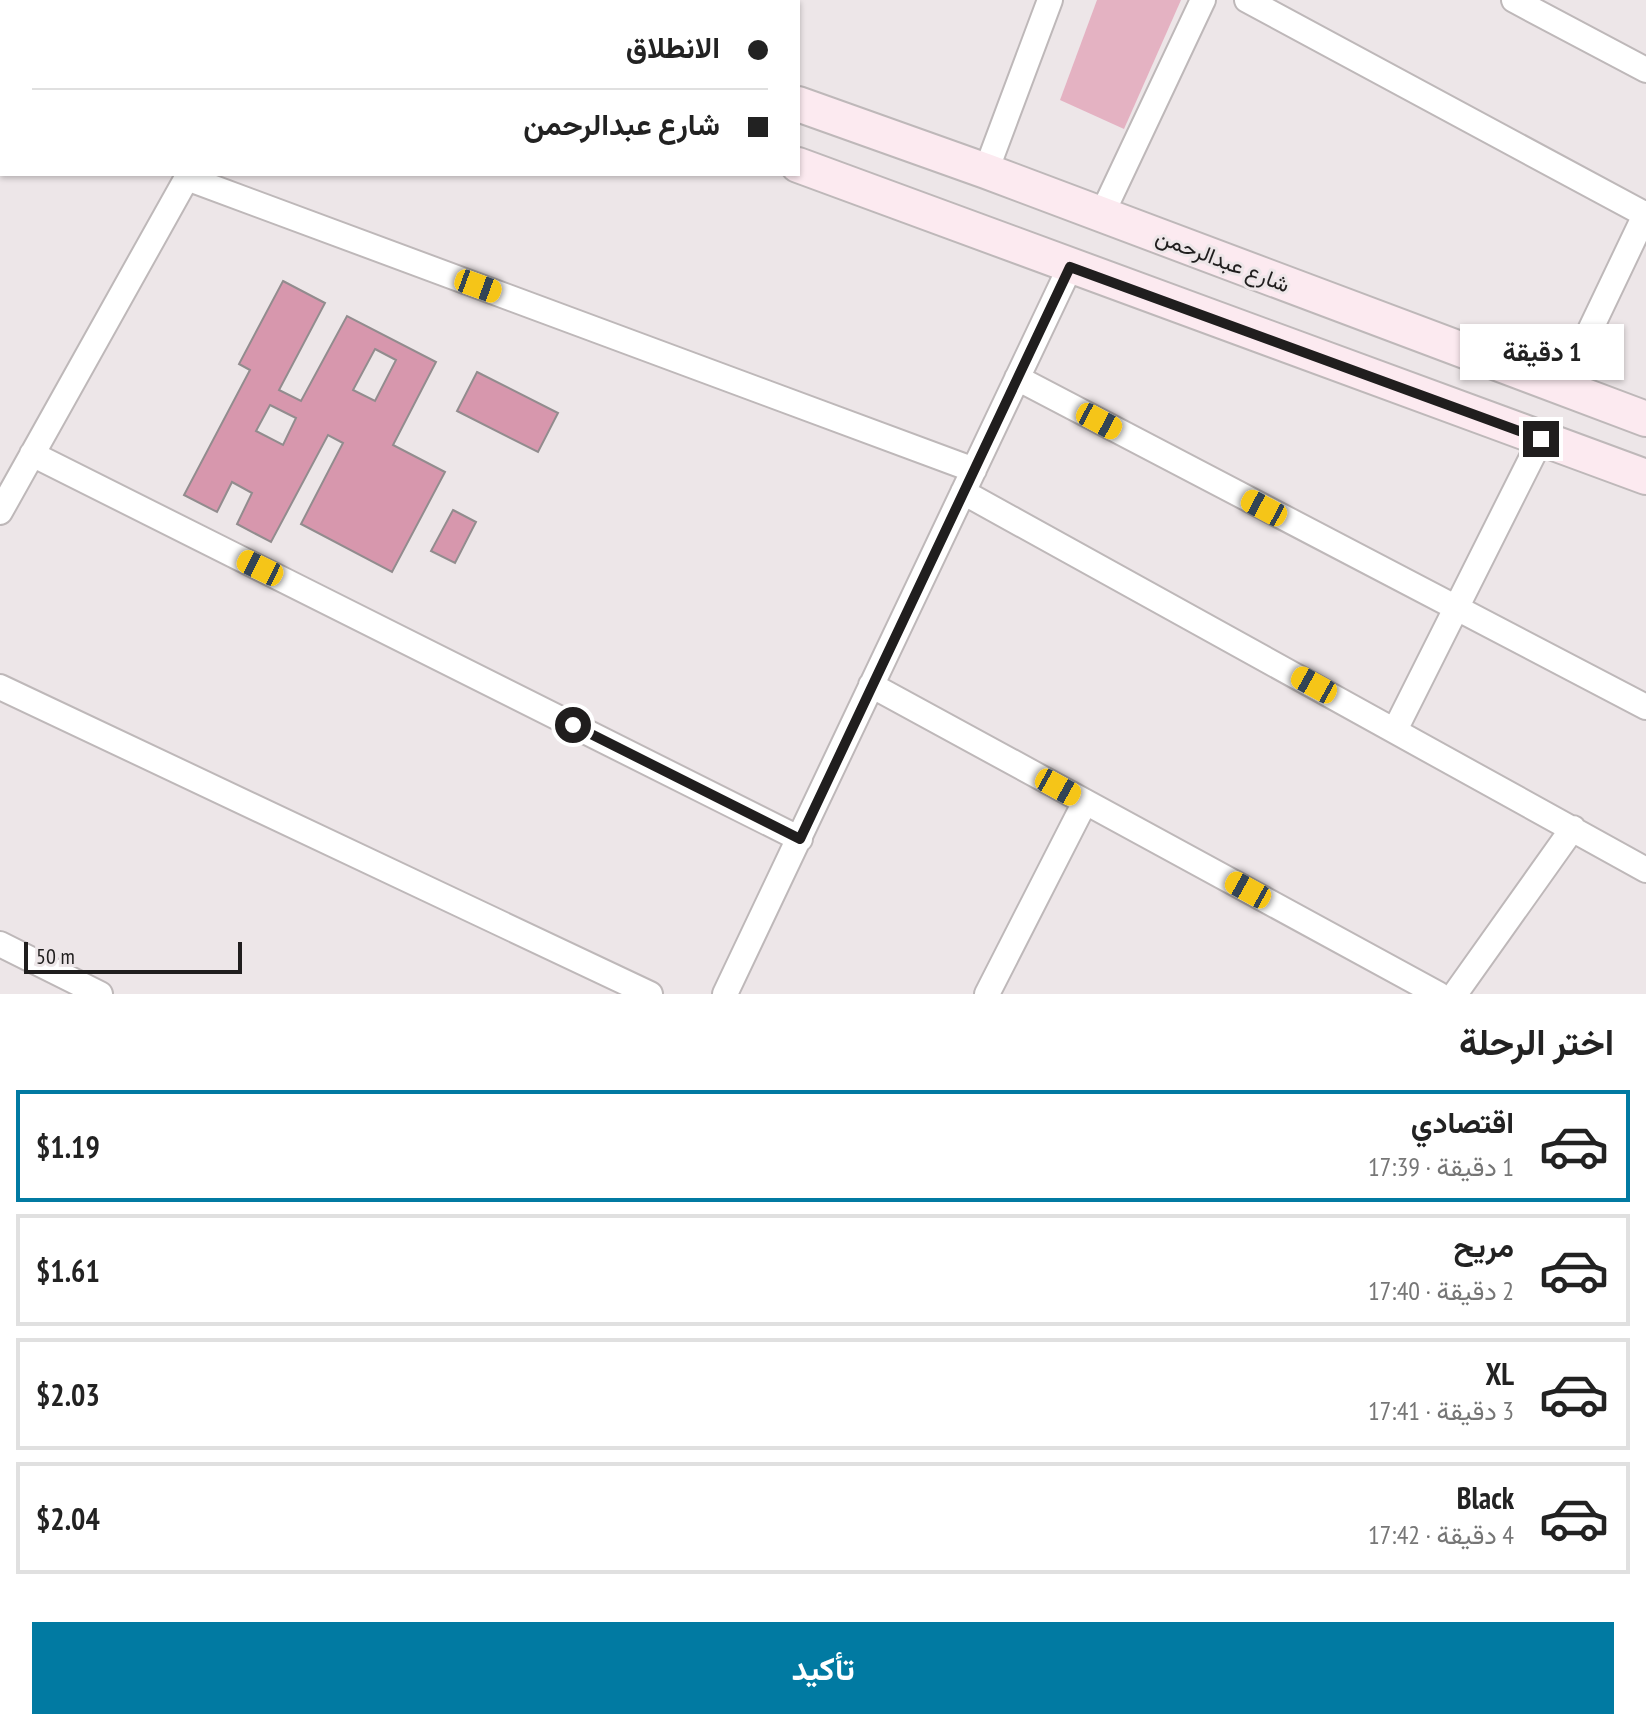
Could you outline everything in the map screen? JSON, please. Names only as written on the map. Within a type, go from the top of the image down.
[{"type":"main road","name":"شارع عبدالرحمن","points":[[800,105],[1102,214],[1646,419]]},
{"type":"main road","points":[[800,166],[1646,477]]},
{"type":"street","points":[[986,171],[1050,0]]},
{"type":"street","points":[[1102,214],[1203,0]]},
{"type":"street","points":[[1247,0],[1646,214],[1563,387]]},
{"type":"street","points":[[1514,0],[1646,70]]},
{"type":"street","points":[[0,512],[188,176],[974,470]]},
{"type":"street","points":[[725,994],[1070,267]]},
{"type":"street","points":[[1017,378],[1646,707]]},
{"type":"street","points":[[1395,730],[1541,439]]},
{"type":"street","points":[[32,454],[800,839]]},
{"type":"street","points":[[963,492],[1646,870]]},
{"type":"street","points":[[871,685],[1438,994]]},
{"type":"street","points":[[0,687],[650,994]]},
{"type":"street","points":[[992,992],[1085,802]]},
{"type":"street","points":[[1455,994],[1573,828]]},
{"type":"street","points":[[0,944],[88,991]]},
{"type":"shaded area","points":[[1097,0],[1181,0],[1124,129],[1060,100]]},
{"type":"building","points":[[283,281],[325,303],[279,390],[301,401],[347,316],[436,362],[393,445],[445,472],[392,572],[301,524],[343,443],[328,435],[271,542],[237,524],[252,493],[232,482],[217,512],[184,495],[250,370],[239,364]],"holes":[[[375,349],[396,360],[375,401],[353,390]],[[270,405],[296,418],[283,445],[256,431]]]},
{"type":"building","points":[[477,372],[558,413],[538,452],[457,411]]},
{"type":"building","points":[[453,510],[476,522],[455,563],[431,551]]},
{"type":"route","points":[[573,725],[800,839],[1070,267],[1541,439]]}]
